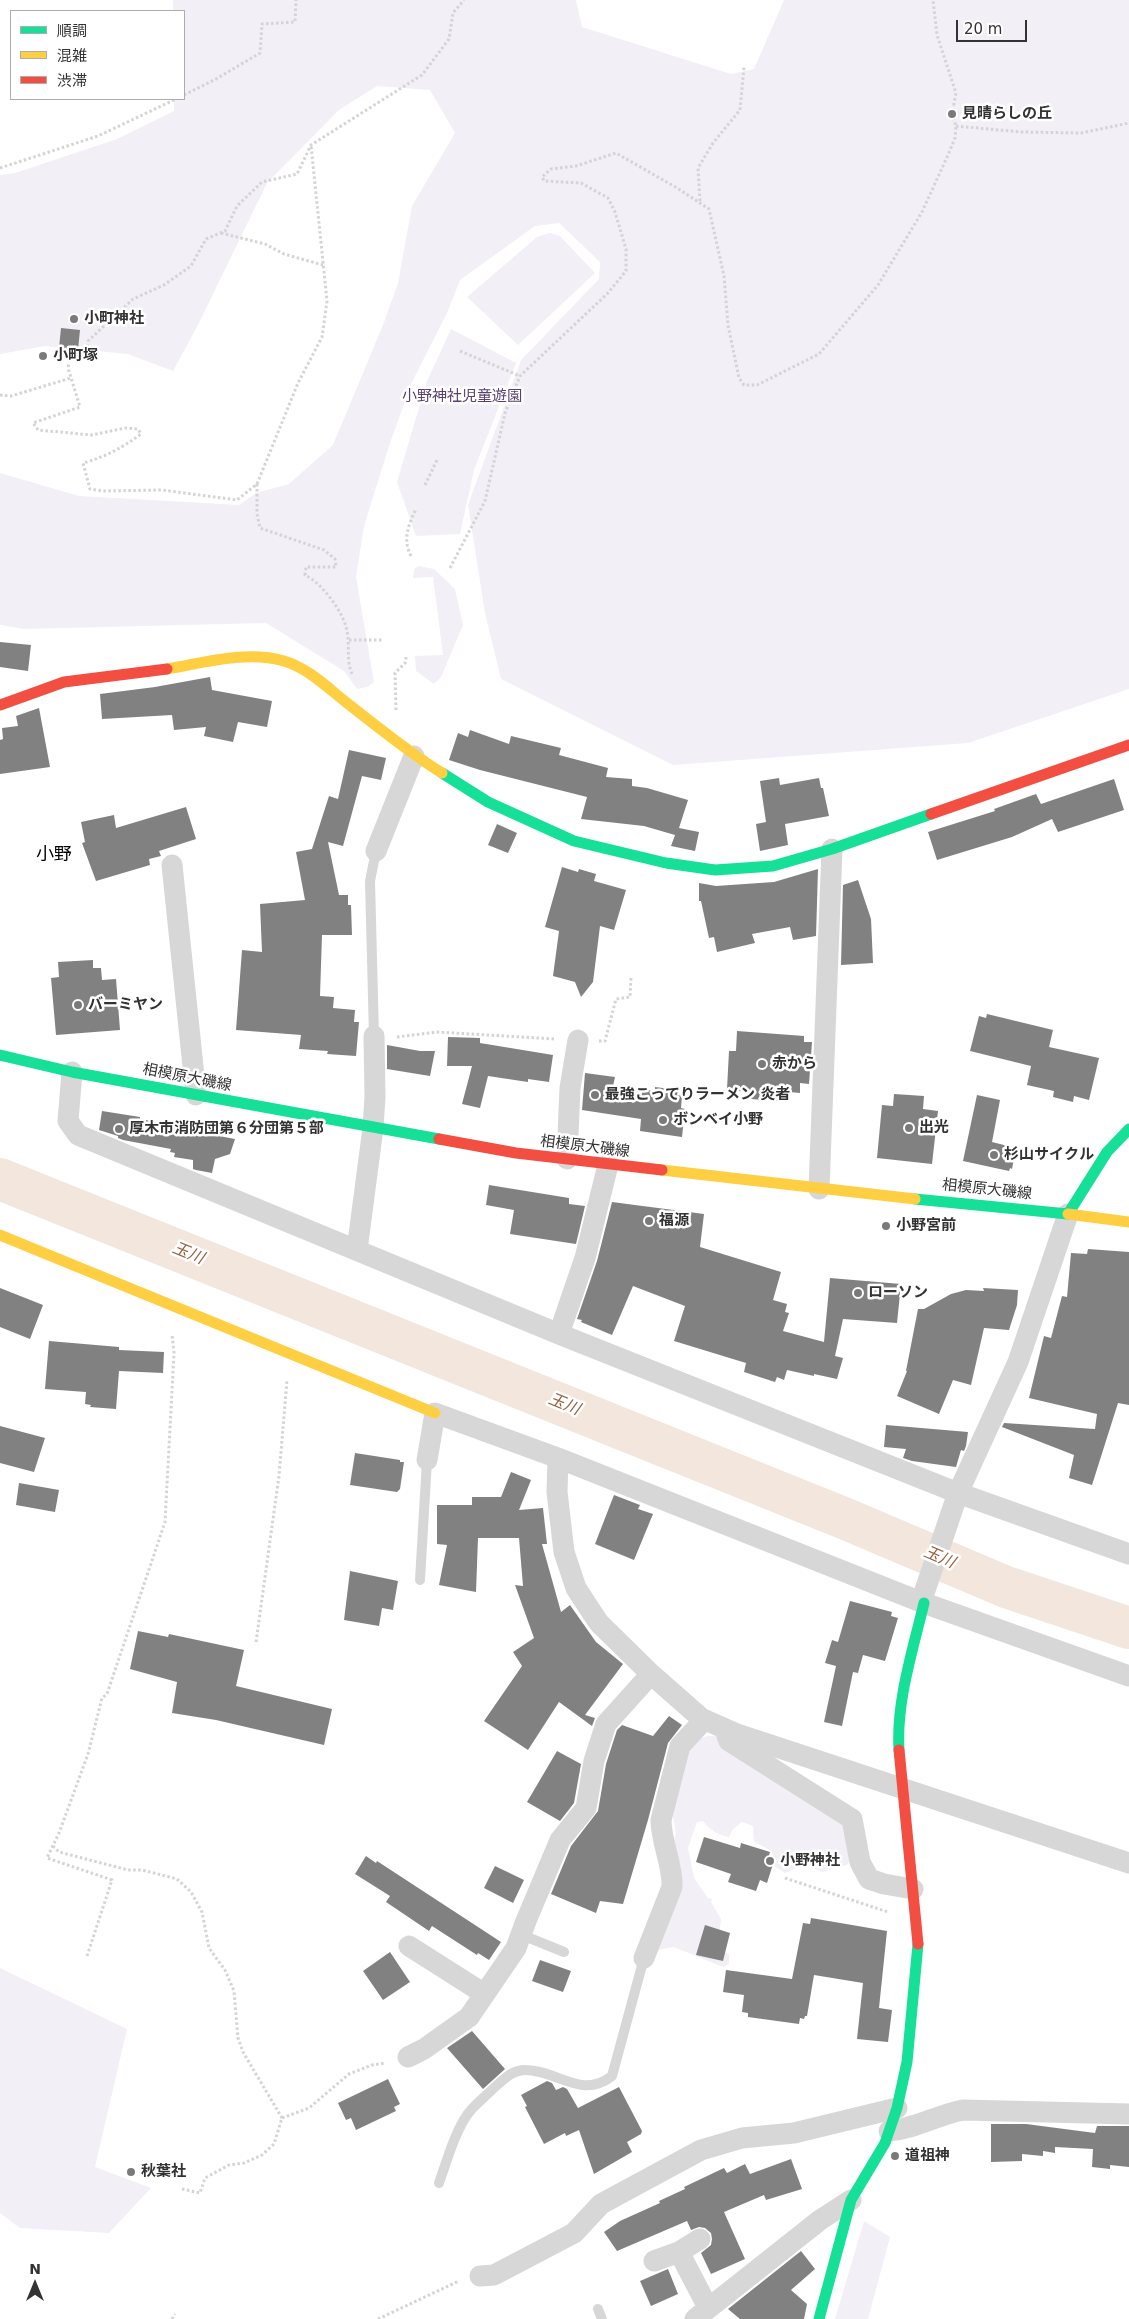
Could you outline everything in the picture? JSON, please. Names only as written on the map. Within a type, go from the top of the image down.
[{"type":"street","points":[[0,705],[64,682],[152,672],[229,658],[257,657],[284,661],[309,673],[414,756],[488,802],[535,825],[574,840],[614,852],[666,863],[715,870],[773,866],[832,849],[1129,745]]},
{"type":"street","points":[[376,851],[414,756]]},
{"type":"street","points":[[819,1189],[832,849]]},
{"type":"street","points":[[172,865],[196,1095]]},
{"type":"street","points":[[357,1250],[373,1128],[375,1096],[374,1037]]},
{"type":"street","points":[[567,1159],[570,1088],[578,1040]]},
{"type":"street","name":"相模原大磯線","points":[[0,1055],[72,1072],[516,1153],[819,1189],[1129,1222]]},
{"type":"street","points":[[72,1072],[68,1121],[78,1135],[957,1496],[1129,1554]]},
{"type":"street","points":[[820,2319],[851,2200],[885,2143],[897,2108],[907,2062],[916,1995],[919,1951],[900,1787],[898,1734],[905,1686],[923,1600],[957,1496],[1018,1362],[1068,1214],[1107,1152],[1129,1129]]},
{"type":"street","points":[[559,1334],[585,1258],[608,1165]]},
{"type":"street","points":[[0,1235],[435,1413],[558,1458],[923,1600],[1129,1676]]},
{"type":"street","points":[[427,1460],[435,1413]]},
{"type":"street","points":[[558,1458],[557,1492],[564,1552],[576,1588],[599,1623],[651,1674],[704,1720],[725,1729],[1129,1863]]},
{"type":"street","points":[[408,2057],[424,2049],[469,2016],[516,1948],[560,1840],[586,1808],[594,1760],[606,1724],[651,1674]]},
{"type":"street","points":[[644,1958],[672,1887],[673,1876],[661,1832],[661,1820],[677,1756],[680,1746],[704,1720]]},
{"type":"street","points":[[725,1729],[729,1742],[852,1819],[860,1862],[869,1879],[884,1884],[913,1889]]},
{"type":"street","points":[[409,1946],[484,1994]]},
{"type":"street","points":[[480,2276],[494,2275],[574,2234],[601,2204],[701,2150],[742,2138],[794,2133],[897,2108]]},
{"type":"street","points":[[889,2131],[904,2130],[947,2113],[963,2110],[1129,2114]]},
{"type":"street","points":[[679,2252],[702,2313],[820,2220],[851,2200]]},
{"type":"street","points":[[654,2261],[679,2252],[700,2240]]},
{"type":"lane","points":[[374,1037],[370,881],[376,851]]},
{"type":"lane","points":[[420,1580],[427,1460]]},
{"type":"lane","points":[[522,1934],[564,1952]]},
{"type":"lane","points":[[440,2183],[451,2150],[470,2111],[510,2074],[525,2070],[552,2075],[582,2087],[604,2082],[612,2076],[644,1958]]},
{"type":"path","points":[[185,94],[260,53],[262,24],[294,22],[296,0]]},
{"type":"path","points":[[257,484],[238,500],[162,490],[103,491],[90,489],[83,463],[104,458],[141,434],[138,429],[125,428],[92,435],[38,430],[33,422],[80,407],[68,368],[70,357],[85,356],[88,341],[133,299],[164,285],[191,266],[206,239],[225,231],[237,206],[262,182],[297,174],[311,146],[422,75],[449,39],[452,13],[464,0]]},
{"type":"path","points":[[450,568],[485,501],[505,413],[520,376],[607,294],[626,271],[626,249],[615,212],[608,198],[581,183],[544,181],[542,176],[551,168],[576,166],[616,153],[709,209],[724,276],[728,325],[739,378],[744,385],[758,385],[819,354],[878,285],[922,212],[948,155],[955,138],[956,126],[952,114],[956,92],[937,35],[933,0]]},
{"type":"path","points":[[700,202],[698,168],[740,110],[744,67]]},
{"type":"path","points":[[0,168],[9,167],[98,136],[174,100]]},
{"type":"path","points":[[956,126],[1021,132],[1081,133],[1129,124]]},
{"type":"path","points":[[311,146],[327,301],[322,337],[298,383],[257,484],[257,514],[260,528],[324,550],[335,559],[336,567],[306,567],[305,575],[314,579],[333,601],[347,628],[349,665],[354,679]]},
{"type":"path","points":[[221,233],[265,244],[284,254],[322,264]]},
{"type":"path","points":[[460,351],[520,376]]},
{"type":"path","points":[[0,395],[11,396],[71,378]]},
{"type":"path","points":[[424,486],[438,458]]},
{"type":"path","points":[[411,556],[406,546],[408,527],[416,508]]},
{"type":"path","points":[[349,640],[384,640]]},
{"type":"path","points":[[396,713],[394,673],[406,662],[406,655]]},
{"type":"path","points":[[374,1037],[429,1035],[437,1032],[605,1041],[616,999],[630,997],[631,978]]},
{"type":"path","points":[[87,1956],[112,1880],[46,1858],[53,1846],[88,1754],[102,1698],[106,1694],[165,1522],[174,1353],[173,1330],[181,1310]]},
{"type":"path","points":[[256,1642],[278,1476],[287,1379],[296,1357]]},
{"type":"path","points":[[53,1846],[59,1852],[128,1870],[142,1870],[177,1879],[191,1892],[202,1912],[209,1948],[225,1970],[234,1992],[238,2038],[243,2052],[282,2118],[274,2144],[262,2156],[244,2163],[229,2165],[211,2174],[205,2178],[200,2193],[182,2189]]},
{"type":"path","points":[[784,1878],[885,1912],[916,1913]]},
{"type":"path","points":[[282,2118],[310,2108],[349,2074],[372,2065],[399,2062],[408,2057]]},
{"type":"path","points":[[378,2319],[462,2280],[480,2276]]},
{"type":"path","points":[[172,2319],[175,2314]]},
{"type":"green space","points":[[173,0],[576,0],[582,27],[731,74],[754,69],[784,0],[1129,0],[1129,689],[968,743],[673,765],[501,679],[485,613],[468,505],[521,360],[599,279],[600,262],[559,223],[535,226],[460,280],[447,313],[412,382],[390,443],[364,526],[356,577],[374,682],[367,687],[357,689],[344,671],[266,623],[24,629],[0,625],[0,473],[79,496],[239,505],[256,493],[289,484],[333,445],[383,325],[398,283],[412,206],[455,133],[430,90],[377,86],[339,110],[267,183],[199,323],[173,371],[128,354],[45,346],[0,354],[0,175],[15,173],[117,139],[174,111],[174,100],[185,100],[185,10],[173,10]]},
{"type":"green space","points":[[550,233],[560,236],[595,273],[518,345],[467,297],[537,237]]},
{"type":"green space","name":"小野神社児童遊園","points":[[451,329],[516,363],[474,470],[460,534],[416,536],[397,482],[427,381]]},
{"type":"green space","points":[[419,566],[434,569],[455,589],[463,625],[441,677],[434,684],[416,671],[415,656],[443,655],[433,577],[413,578],[414,569]]},
{"type":"green space","points":[[708,1736],[719,1736],[852,1809],[854,1856],[847,1865],[822,1872],[805,1864],[785,1873],[774,1866],[772,1851],[754,1842],[753,1826],[742,1822],[733,1829],[729,1837],[714,1832],[703,1821],[697,1822],[688,1848],[694,1878],[708,1898],[712,1899],[711,1902],[721,1919],[718,1949],[729,1954],[729,1964],[723,1967],[674,1947],[657,1950],[672,1846],[676,1833],[672,1804],[677,1779],[694,1740]]},
{"type":"green space","points":[[0,1968],[127,2029],[95,2167],[151,2188],[109,2233],[20,2228],[0,2213]]},
{"type":"green space","points":[[864,2221],[890,2237],[868,2319],[835,2319]]},
{"type":"building","points":[[61,328],[80,330],[78,350],[59,348]]},
{"type":"building","points":[[0,642],[31,645],[28,671],[0,667]]},
{"type":"building","points":[[210,677],[212,690],[272,701],[267,727],[238,722],[233,742],[204,736],[206,727],[174,730],[172,715],[102,719],[100,694]]},
{"type":"building","points":[[39,708],[50,767],[0,774],[2,728],[18,726],[16,716]]},
{"type":"building","points":[[470,730],[509,744],[511,736],[561,748],[559,755],[608,768],[606,777],[632,779],[632,786],[647,788],[688,800],[679,828],[699,832],[695,851],[671,846],[675,835],[644,826],[581,819],[587,797],[480,770],[449,760],[458,733],[468,737]]},
{"type":"building","points":[[349,750],[386,758],[381,780],[362,776],[343,846],[328,842],[339,895],[348,895],[348,905],[351,905],[352,935],[322,935],[320,996],[334,997],[333,1008],[355,1010],[354,1022],[359,1022],[356,1056],[327,1054],[328,1051],[299,1049],[301,1035],[236,1030],[242,950],[262,952],[260,904],[305,900],[296,852],[312,849],[329,796],[338,799]]},
{"type":"building","points":[[779,778],[780,785],[819,778],[829,816],[785,824],[788,845],[760,851],[756,824],[766,822],[760,781]]},
{"type":"building","points":[[1114,779],[1124,810],[1058,832],[1052,819],[1012,837],[937,860],[928,832],[995,811],[994,809],[1036,794],[1041,804]]},
{"type":"building","points":[[186,807],[196,839],[159,851],[161,856],[149,859],[150,865],[96,881],[82,843],[85,842],[81,822],[114,815],[116,828]]},
{"type":"building","points":[[497,824],[517,833],[508,853],[488,845]]},
{"type":"building","points":[[562,867],[578,872],[579,869],[596,874],[594,881],[626,890],[614,930],[600,926],[593,982],[581,997],[575,982],[553,976],[559,931],[545,927]]},
{"type":"building","points":[[818,869],[816,936],[793,940],[790,927],[752,934],[755,943],[717,952],[714,937],[709,938],[701,901],[699,901],[699,883],[716,886],[774,882]]},
{"type":"building","points":[[858,880],[871,919],[873,963],[841,965],[843,885]]},
{"type":"building","points":[[93,960],[93,968],[101,968],[102,980],[116,979],[120,1030],[56,1035],[51,978],[59,977],[58,962]]},
{"type":"building","points":[[987,1014],[1053,1030],[1049,1047],[1099,1058],[1089,1100],[1074,1096],[1073,1102],[1053,1097],[1054,1091],[1027,1085],[1031,1066],[970,1051],[979,1016],[986,1018]]},
{"type":"building","points":[[737,1031],[804,1036],[804,1042],[812,1042],[809,1084],[800,1083],[800,1093],[780,1091],[779,1101],[751,1099],[751,1093],[727,1089],[729,1051],[736,1051]]},
{"type":"building","points":[[448,1037],[480,1038],[480,1043],[553,1055],[549,1082],[528,1079],[528,1082],[488,1076],[480,1108],[462,1104],[472,1066],[447,1066]]},
{"type":"building","points":[[387,1045],[420,1051],[435,1051],[430,1076],[387,1069]]},
{"type":"building","points":[[585,1073],[615,1077],[613,1086],[655,1091],[655,1087],[678,1090],[677,1095],[682,1096],[681,1108],[685,1109],[682,1137],[640,1131],[641,1119],[582,1110]]},
{"type":"building","points":[[894,1094],[924,1096],[923,1109],[938,1111],[932,1164],[877,1158],[882,1105],[893,1106]]},
{"type":"building","points":[[977,1095],[1000,1100],[992,1142],[1016,1148],[1012,1169],[1010,1168],[1009,1171],[963,1161]]},
{"type":"building","points":[[102,1111],[140,1117],[140,1119],[219,1134],[219,1136],[235,1139],[230,1154],[215,1159],[212,1173],[196,1170],[193,1169],[193,1160],[174,1157],[175,1153],[170,1152],[171,1149],[123,1140],[118,1138],[118,1136],[99,1130]]},
{"type":"building","points":[[489,1185],[569,1198],[569,1204],[585,1206],[576,1244],[510,1234],[514,1210],[486,1205]]},
{"type":"building","points":[[612,1202],[704,1214],[700,1247],[781,1272],[773,1300],[787,1304],[785,1312],[789,1313],[783,1331],[824,1342],[830,1278],[901,1284],[897,1323],[843,1319],[835,1356],[843,1358],[837,1379],[787,1370],[784,1380],[777,1377],[775,1382],[744,1372],[746,1363],[674,1341],[685,1306],[633,1286],[612,1335],[581,1322],[582,1320],[577,1319],[597,1261]]},
{"type":"building","points":[[1088,1249],[1129,1252],[1129,1405],[1118,1403],[1092,1485],[1069,1478],[1074,1455],[1002,1427],[1004,1423],[1095,1429],[1097,1414],[1029,1398],[1044,1336],[1051,1338],[1062,1296],[1067,1297],[1071,1253],[1087,1254]]},
{"type":"building","points":[[0,1288],[43,1305],[30,1339],[0,1327]]},
{"type":"building","points":[[983,1288],[1018,1290],[1017,1305],[1009,1330],[984,1328],[971,1385],[953,1380],[939,1414],[897,1396],[907,1371],[918,1309],[924,1309],[951,1294],[966,1290],[984,1291]]},
{"type":"building","points":[[49,1341],[119,1347],[119,1350],[164,1352],[163,1373],[119,1371],[116,1409],[90,1407],[91,1405],[85,1404],[86,1392],[45,1389]]},
{"type":"building","points":[[886,1425],[968,1432],[966,1446],[964,1451],[961,1450],[956,1467],[912,1461],[903,1458],[906,1449],[884,1447]]},
{"type":"building","points":[[0,1426],[45,1438],[34,1472],[0,1463]]},
{"type":"building","points":[[355,1453],[404,1462],[400,1489],[397,1492],[350,1485]]},
{"type":"building","points":[[511,1472],[531,1480],[519,1510],[543,1508],[547,1544],[542,1544],[561,1612],[570,1605],[596,1642],[623,1664],[585,1715],[595,1718],[592,1726],[559,1702],[528,1750],[484,1721],[522,1666],[513,1652],[534,1638],[515,1585],[523,1586],[519,1538],[478,1538],[476,1592],[439,1585],[447,1545],[437,1544],[437,1505],[472,1505],[472,1497],[501,1497]]},
{"type":"building","points":[[19,1483],[59,1490],[55,1512],[16,1505]]},
{"type":"building","points":[[614,1495],[640,1505],[638,1509],[653,1514],[634,1560],[595,1544]]},
{"type":"building","points":[[350,1571],[398,1581],[393,1610],[382,1608],[379,1626],[344,1620]]},
{"type":"building","points":[[850,1601],[892,1612],[891,1616],[898,1618],[885,1661],[863,1655],[858,1673],[853,1672],[842,1726],[824,1722],[836,1666],[825,1663],[832,1640],[838,1642]]},
{"type":"building","points":[[138,1631],[168,1637],[169,1634],[244,1650],[236,1686],[332,1709],[324,1745],[216,1720],[172,1713],[177,1682],[130,1669]]},
{"type":"building","points":[[669,1716],[682,1725],[668,1743],[623,1904],[600,1901],[596,1913],[551,1894],[571,1846],[598,1811],[606,1764],[617,1730],[622,1725],[653,1736]]},
{"type":"building","points":[[557,1751],[581,1764],[574,1803],[560,1821],[527,1802]]},
{"type":"building","points":[[704,1837],[740,1848],[741,1843],[770,1852],[767,1862],[773,1864],[767,1883],[760,1880],[756,1891],[728,1882],[731,1874],[696,1862]]},
{"type":"building","points":[[366,1856],[376,1863],[377,1861],[501,1942],[489,1960],[478,1953],[477,1955],[432,1926],[429,1931],[386,1902],[390,1896],[355,1874]]},
{"type":"building","points":[[495,1866],[524,1880],[513,1903],[484,1888]]},
{"type":"building","points":[[811,1918],[887,1931],[879,2008],[892,2010],[888,2042],[857,2039],[863,1983],[814,1975],[807,2016],[804,2019],[800,2018],[799,2024],[748,2017],[748,2013],[742,2012],[744,1995],[723,1992],[726,1970],[792,1979],[803,1923],[810,1924]]},
{"type":"building","points":[[705,1925],[730,1933],[723,1961],[696,1955]]},
{"type":"building","points":[[390,1952],[410,1982],[383,2000],[363,1971]]},
{"type":"building","points":[[540,1960],[571,1971],[563,1992],[532,1981]]},
{"type":"building","points":[[472,2031],[505,2069],[483,2089],[447,2048]]},
{"type":"building","points":[[388,2079],[400,2104],[394,2107],[396,2111],[356,2130],[351,2118],[346,2120],[338,2103]]},
{"type":"building","points":[[547,2081],[552,2083],[556,2090],[563,2087],[567,2089],[578,2108],[619,2087],[642,2131],[641,2134],[627,2142],[632,2152],[594,2174],[579,2130],[566,2136],[565,2133],[544,2144],[521,2095]]},
{"type":"building","points":[[991,2124],[1026,2124],[1095,2133],[1097,2126],[1129,2126],[1129,2167],[1110,2165],[1110,2169],[1092,2167],[1093,2149],[1055,2147],[1055,2153],[1043,2151],[1043,2156],[1022,2154],[1022,2161],[991,2162]]},
{"type":"building","points":[[791,2159],[802,2189],[766,2200],[764,2195],[724,2212],[745,2259],[711,2274],[701,2253],[711,2245],[712,2239],[711,2233],[705,2228],[699,2227],[691,2230],[687,2221],[617,2251],[604,2232],[620,2221],[660,2203],[659,2201],[685,2189],[684,2187],[724,2168],[727,2173],[745,2164],[750,2174]]},
{"type":"building","points":[[801,2251],[815,2269],[791,2290],[807,2304],[804,2319],[740,2319],[728,2309]]},
{"type":"building","points":[[668,2269],[678,2294],[651,2306],[640,2281]]},
{"type":"waterway","name":"玉川","points":[[0,1179],[846,1519],[1006,1587],[1129,1628]]},
{"type":"traffic: fast","points":[[442,773],[488,802],[574,841],[666,863],[715,870],[773,866],[832,849],[931,814]]},
{"type":"traffic: fast","points":[[0,1055],[72,1072],[439,1139]]},
{"type":"traffic: fast","points":[[915,1199],[1068,1214],[1107,1152],[1129,1129]]},
{"type":"traffic: fast","points":[[899,1750],[900,1713],[903,1694],[924,1603]]},
{"type":"traffic: fast","points":[[819,2319],[851,2200],[885,2143],[897,2108],[907,2062],[918,1944]]},
{"type":"traffic: slow","points":[[167,669],[240,657],[270,658],[293,664],[317,679],[393,739],[442,773]]},
{"type":"traffic: slow","points":[[662,1170],[915,1199]]},
{"type":"traffic: slow","points":[[1068,1214],[1129,1222]]},
{"type":"traffic: slow","points":[[0,1235],[435,1413]]},
{"type":"traffic: jam","points":[[0,705],[64,682],[167,669]]},
{"type":"traffic: jam","points":[[931,814],[1129,745]]},
{"type":"traffic: jam","points":[[439,1139],[516,1153],[662,1170]]},
{"type":"traffic: jam","points":[[899,1750],[918,1944]]},
{"type":"place","name":"見晴らしの丘","points":[[952,114]]},
{"type":"place","name":"小町神社","points":[[74,319]]},
{"type":"place","name":"小町塚","points":[[43,356]]},
{"type":"place","name":"バーミヤン","points":[[78,1005]]},
{"type":"place","name":"赤から","points":[[762,1064]]},
{"type":"place","name":"最強こってりラーメン 炎者","points":[[595,1095]]},
{"type":"place","name":"ボンベイ小野","points":[[663,1120]]},
{"type":"place","name":"出光","points":[[909,1128]]},
{"type":"place","name":"厚木市消防団第６分団第５部","points":[[119,1129]]},
{"type":"place","name":"杉山サイクル","points":[[994,1155]]},
{"type":"place","name":"福源","points":[[649,1221]]},
{"type":"place","name":"小野宮前","points":[[886,1226]]},
{"type":"place","name":"ローソン","points":[[858,1293]]},
{"type":"place","name":"小野神社","points":[[770,1861]]},
{"type":"place","name":"道祖神","points":[[895,2156]]},
{"type":"place","name":"秋葉社","points":[[131,2172]]},
{"type":"district","name":"小野","points":[[54,855]]}]
